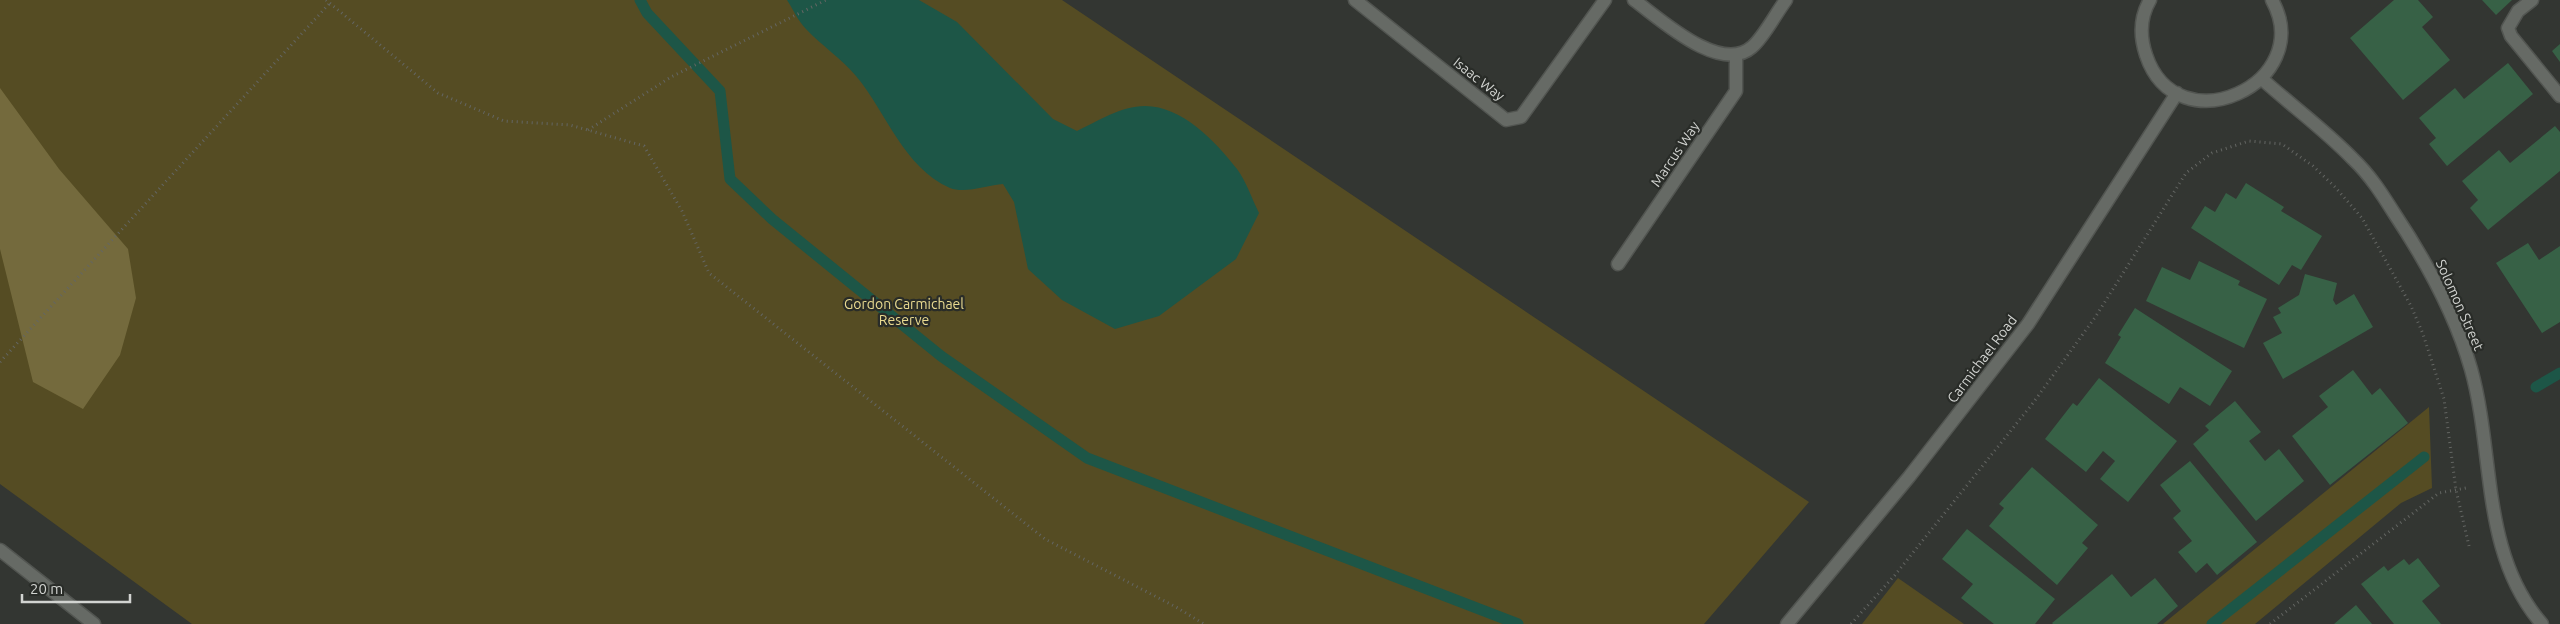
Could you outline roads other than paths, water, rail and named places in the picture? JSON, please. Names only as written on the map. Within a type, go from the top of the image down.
[{"type":"street","name":"Isaac Way","points":[[1355,0],[1506,120],[1521,117],[1605,0]]},
{"type":"street","points":[[1634,0],[1690,41],[1712,51],[1736,55],[1752,48],[1786,0]]},
{"type":"street","points":[[2150,0],[2141,25],[2142,45],[2149,64],[2161,81],[2176,93],[2200,101],[2224,100],[2247,91],[2262,79],[2275,58],[2280,40],[2279,20],[2272,0]]},
{"type":"street","points":[[2532,0],[2518,11],[2508,28],[2511,36],[2560,96]]},
{"type":"street","name":"Marcus Way","points":[[1618,264],[1736,91],[1736,55]]},
{"type":"street","name":"Solomon Street","points":[[2262,79],[2354,159],[2373,180],[2420,252],[2444,298],[2471,370],[2489,484],[2502,549],[2530,610],[2542,624]]},
{"type":"street","name":"Carmichael Road","points":[[1787,624],[1909,477],[2028,324],[2176,93]]},
{"type":"street","points":[[0,550],[94,624]]},
{"type":"waterway","points":[[640,0],[647,13],[720,91],[730,179],[772,219],[941,356],[1087,458],[1518,624]]},
{"type":"waterway","points":[[2536,387],[2560,373]]},
{"type":"waterway","points":[[2212,624],[2424,457]]},
{"type":"park label","name":"Gordon Carmichael Reserve","points":[[904,312]]}]
